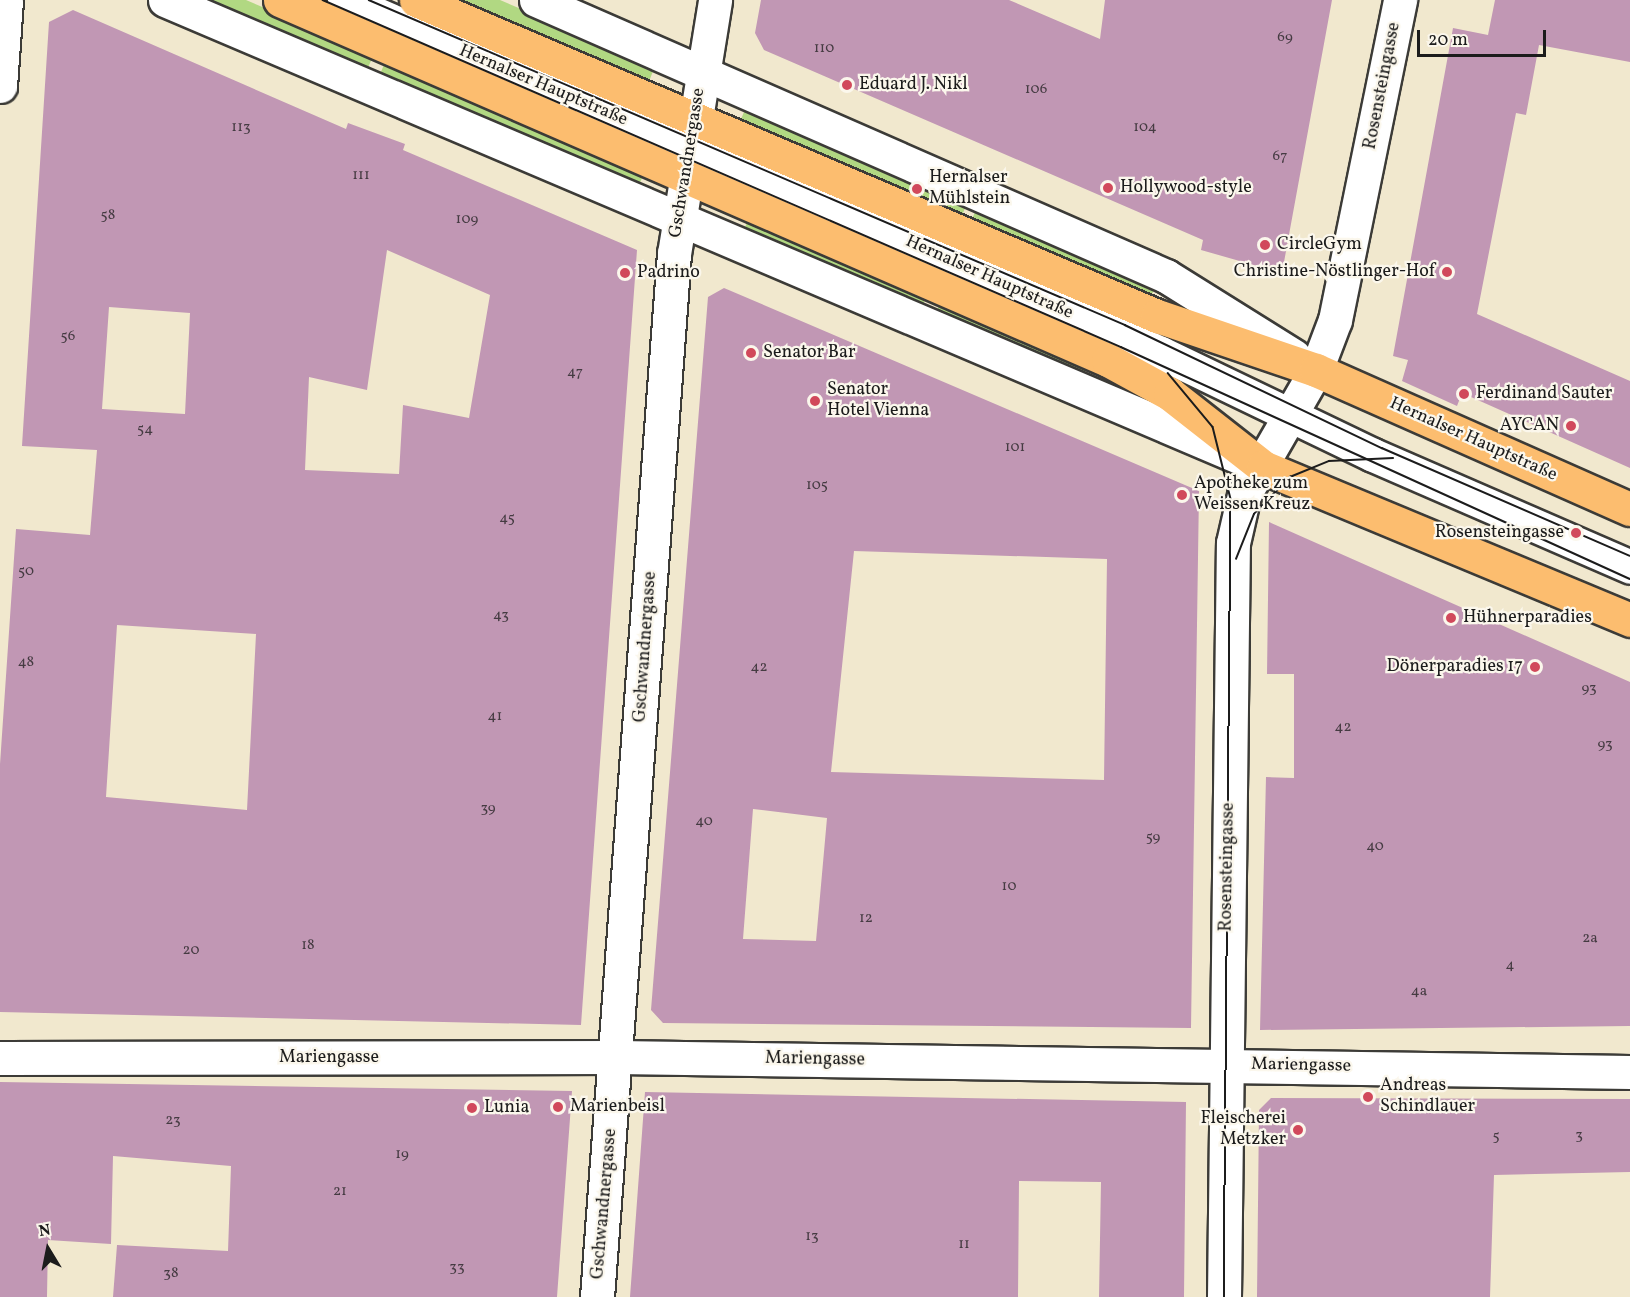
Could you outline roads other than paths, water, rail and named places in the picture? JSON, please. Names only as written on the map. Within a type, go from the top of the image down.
[{"type":"main road","name":"Hernalser Hauptstraße","points":[[280,0],[1157,316],[1316,370],[1630,509]]},
{"type":"main road","name":"Hernalser Hauptstraße","points":[[416,0],[694,149],[1149,380],[1263,467],[1630,620]]},
{"type":"street","points":[[0,86],[6,0]]},
{"type":"street","name":"Hernalser Hauptstraße","points":[[165,0],[681,216],[1263,467]]},
{"type":"street","name":"Hernalser Hauptstraße","points":[[344,0],[694,149],[1630,567]]},
{"type":"street","name":"Hernalser Hauptstraße","points":[[537,0],[702,70],[1166,276],[1316,370]]},
{"type":"street","name":"Gschwandnergasse","points":[[597,1297],[681,216],[694,149],[702,70],[715,0]]},
{"type":"street","name":"Rosensteingasse","points":[[1224,1297],[1233,543],[1239,507],[1316,370],[1340,301],[1400,0]]},
{"type":"street","name":"Mariengasse","points":[[0,1058],[617,1057],[1630,1072]]},
{"type":"tram line","points":[[323,0],[1121,347],[1630,579]]},
{"type":"tram line","points":[[369,0],[1125,325],[1382,448],[1630,556]]},
{"type":"tram line","points":[[1168,373],[1213,427],[1231,499],[1224,1297]]},
{"type":"tram line","points":[[1236,559],[1254,514],[1290,477],[1329,461],[1393,458]]},
{"type":"place","name":"Eduard J. Nikl","points":[[847,85]]},
{"type":"place","name":"Hollywood-style","points":[[1108,188]]},
{"type":"place","name":"Hernalser Mühlstein","points":[[917,189]]},
{"type":"place","name":"CircleGym","points":[[1265,245]]},
{"type":"place","name":"Christine-Nöstlinger-Hof","points":[[1447,272]]},
{"type":"place","name":"Padrino","points":[[625,273]]},
{"type":"place","name":"Senator Bar","points":[[751,353]]},
{"type":"place","name":"Ferdinand Sauter","points":[[1464,394]]},
{"type":"place","name":"Senator Hotel Vienna","points":[[815,401]]},
{"type":"place","name":"AYCAN","points":[[1571,426]]},
{"type":"place","name":"Apotheke zum Weissen Kreuz","points":[[1182,495]]},
{"type":"place","name":"Rosensteingasse","points":[[1576,533]]},
{"type":"place","name":"Hühnerparadies","points":[[1451,618]]},
{"type":"place","name":"Dönerparadies 17","points":[[1535,667]]},
{"type":"place","name":"Andreas Schindlauer","points":[[1368,1097]]},
{"type":"place","name":"Marienbeisl","points":[[558,1107]]},
{"type":"place","name":"Lunia","points":[[472,1108]]},
{"type":"place","name":"Fleischerei Metzker","points":[[1298,1130]]}]
